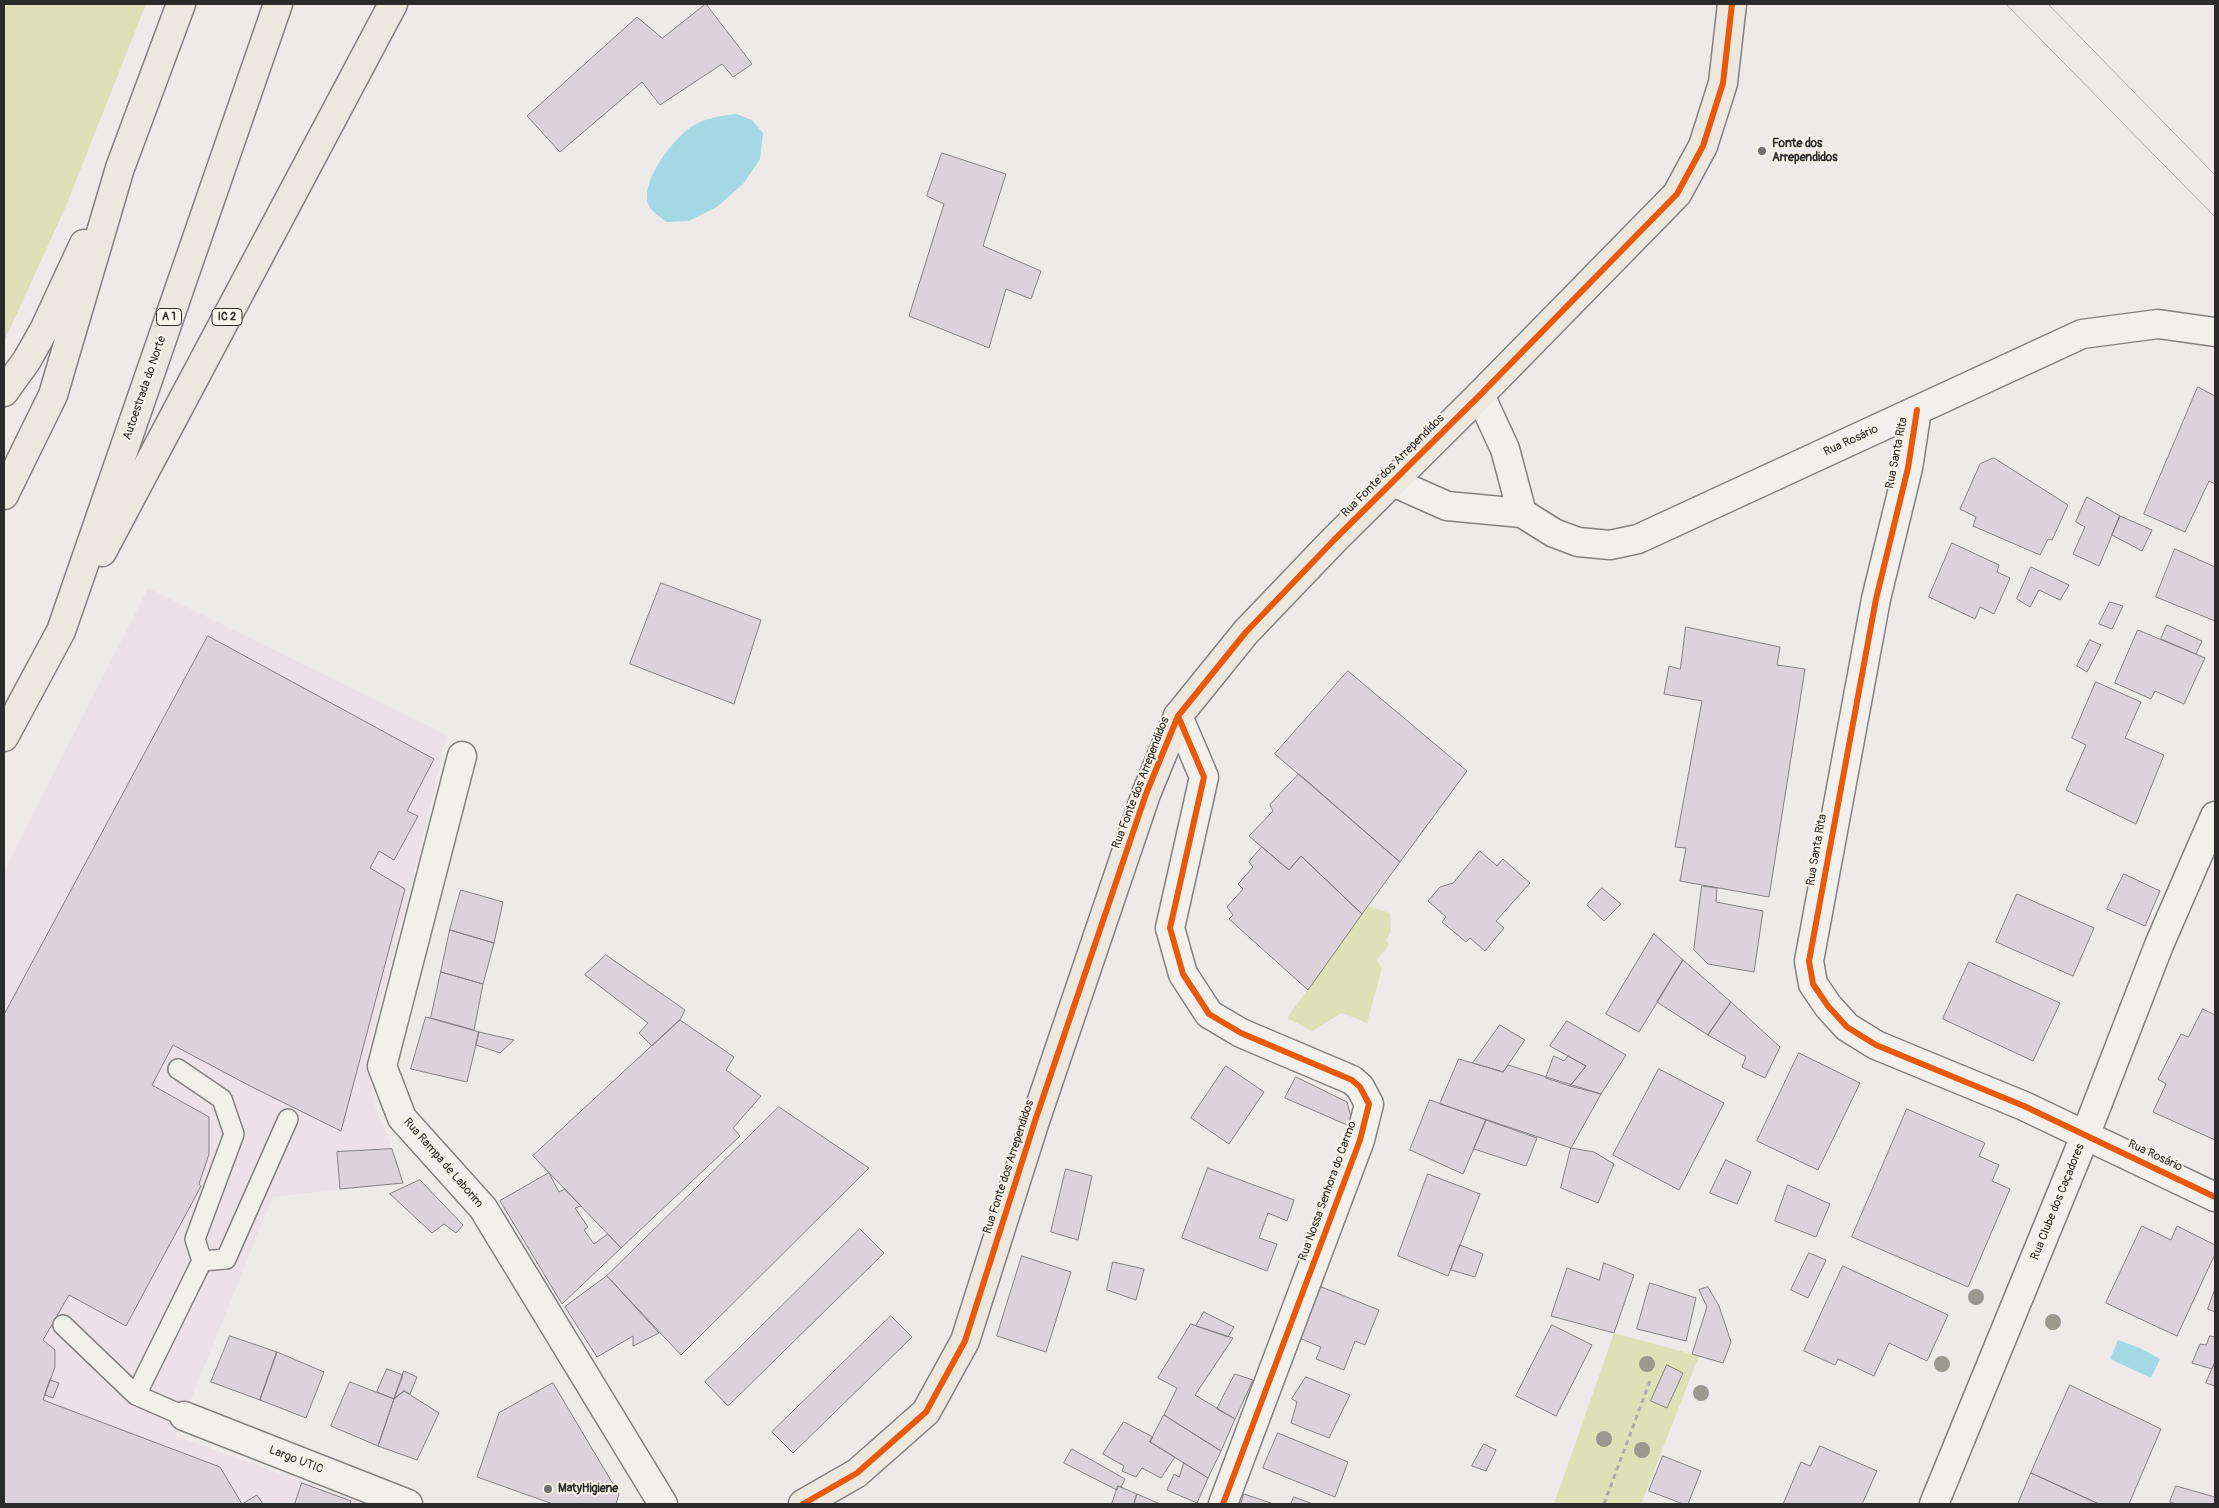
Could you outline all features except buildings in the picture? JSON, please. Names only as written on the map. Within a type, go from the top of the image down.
[{"type":"main road","points":[[4,495],[53,395],[120,168],[182,4]]},
{"type":"main road","name":"Autoestrada do Norte","points":[[4,737],[61,631],[278,4]]},
{"type":"main road","name":"IC 2","points":[[61,631],[393,4]]},
{"type":"main road","name":"Rua Fonte dos Arrependidos","points":[[804,1504],[857,1473],[926,1412],[965,1341],[1035,1120],[1139,812],[1178,716],[1246,632],[1334,540],[1480,396],[1677,194],[1703,146],[1724,83],[1732,4]]},
{"type":"main road","points":[[4,392],[27,360],[45,328],[120,168]]},
{"type":"street","name":"Rua Rosário","points":[[1393,482],[1448,506],[1522,513],[1554,533],[1578,542],[1610,545],[1638,539],[2082,334],[2158,324],[2215,332]]},
{"type":"street","points":[[1480,396],[1505,449],[1522,513]]},
{"type":"street","name":"Rua Santa Rita","points":[[1917,410],[1908,468],[1876,598],[1810,952],[1809,961],[1813,984],[1828,1006],[1847,1027],[1876,1045],[2024,1106],[2085,1136]]},
{"type":"street","name":"Rua Nossa Senhora do Carmo","points":[[1178,716],[1204,777],[1170,928],[1183,974],[1209,1014],[1241,1033],[1352,1080],[1360,1087],[1369,1104],[1360,1140],[1223,1504]]},
{"type":"street","name":"Rua Rampa de Laborim","points":[[462,756],[382,1066],[402,1118],[483,1208],[663,1504]]},
{"type":"street","name":"Rua Clube dos Caçadores","points":[[1934,1504],[2085,1136],[2158,945],[2215,816]]},
{"type":"street","name":"Rua Rosário","points":[[2085,1136],[2215,1197]]},
{"type":"street","name":"Largo UTIC","points":[[184,1416],[408,1504]]},
{"type":"lane","points":[[136,1394],[202,1262],[195,1239],[234,1134],[222,1099],[178,1069]]},
{"type":"lane","points":[[202,1262],[226,1259],[288,1119]]},
{"type":"lane","points":[[63,1324],[136,1394],[184,1416]]},
{"type":"path","points":[[1604,1504],[1650,1381]]},
{"type":"shaded area","points":[[148,588],[447,735],[412,882],[367,1056],[374,1103],[403,1183],[273,1197],[176,1436],[364,1504],[4,1504],[4,871]]},
{"type":"green space","points":[[4,4],[146,4],[66,206],[4,342]]},
{"type":"green space","points":[[1368,906],[1390,913],[1391,932],[1386,940],[1389,945],[1377,960],[1382,968],[1367,1023],[1342,1013],[1312,1031],[1287,1018]]},
{"type":"green space","points":[[1614,1333],[1699,1356],[1641,1504],[1554,1504]]},
{"type":"water","points":[[736,114],[752,120],[763,133],[760,159],[744,183],[717,207],[689,221],[666,222],[654,213],[647,200],[648,189],[658,164],[666,152],[691,127],[707,119]]},
{"type":"water","points":[[2118,1340],[2140,1348],[2160,1359],[2151,1378],[2110,1359]]},
{"type":"tram line","points":[[2006,4],[2215,217]]},
{"type":"tram line","points":[[2048,4],[2215,175]]},
{"type":"cycle path","points":[[803,1504],[857,1473],[926,1412],[965,1341],[1035,1121],[1146,794],[1178,716],[1246,632],[1334,540],[1480,395],[1677,194],[1703,146],[1723,83],[1732,4]]},
{"type":"cycle path","points":[[1917,410],[1908,468],[1876,599],[1809,961],[1813,984],[1828,1006],[1847,1027],[1876,1045],[2024,1106],[2215,1197]]},
{"type":"cycle path","points":[[1178,716],[1204,777],[1170,928],[1183,974],[1209,1014],[1241,1033],[1352,1080],[1360,1087],[1369,1104],[1360,1140],[1223,1504]]},
{"type":"place","name":"Fonte dos Arrependidos","points":[[1762,151]]},
{"type":"place","name":"MatyHigiene","points":[[548,1489]]}]
